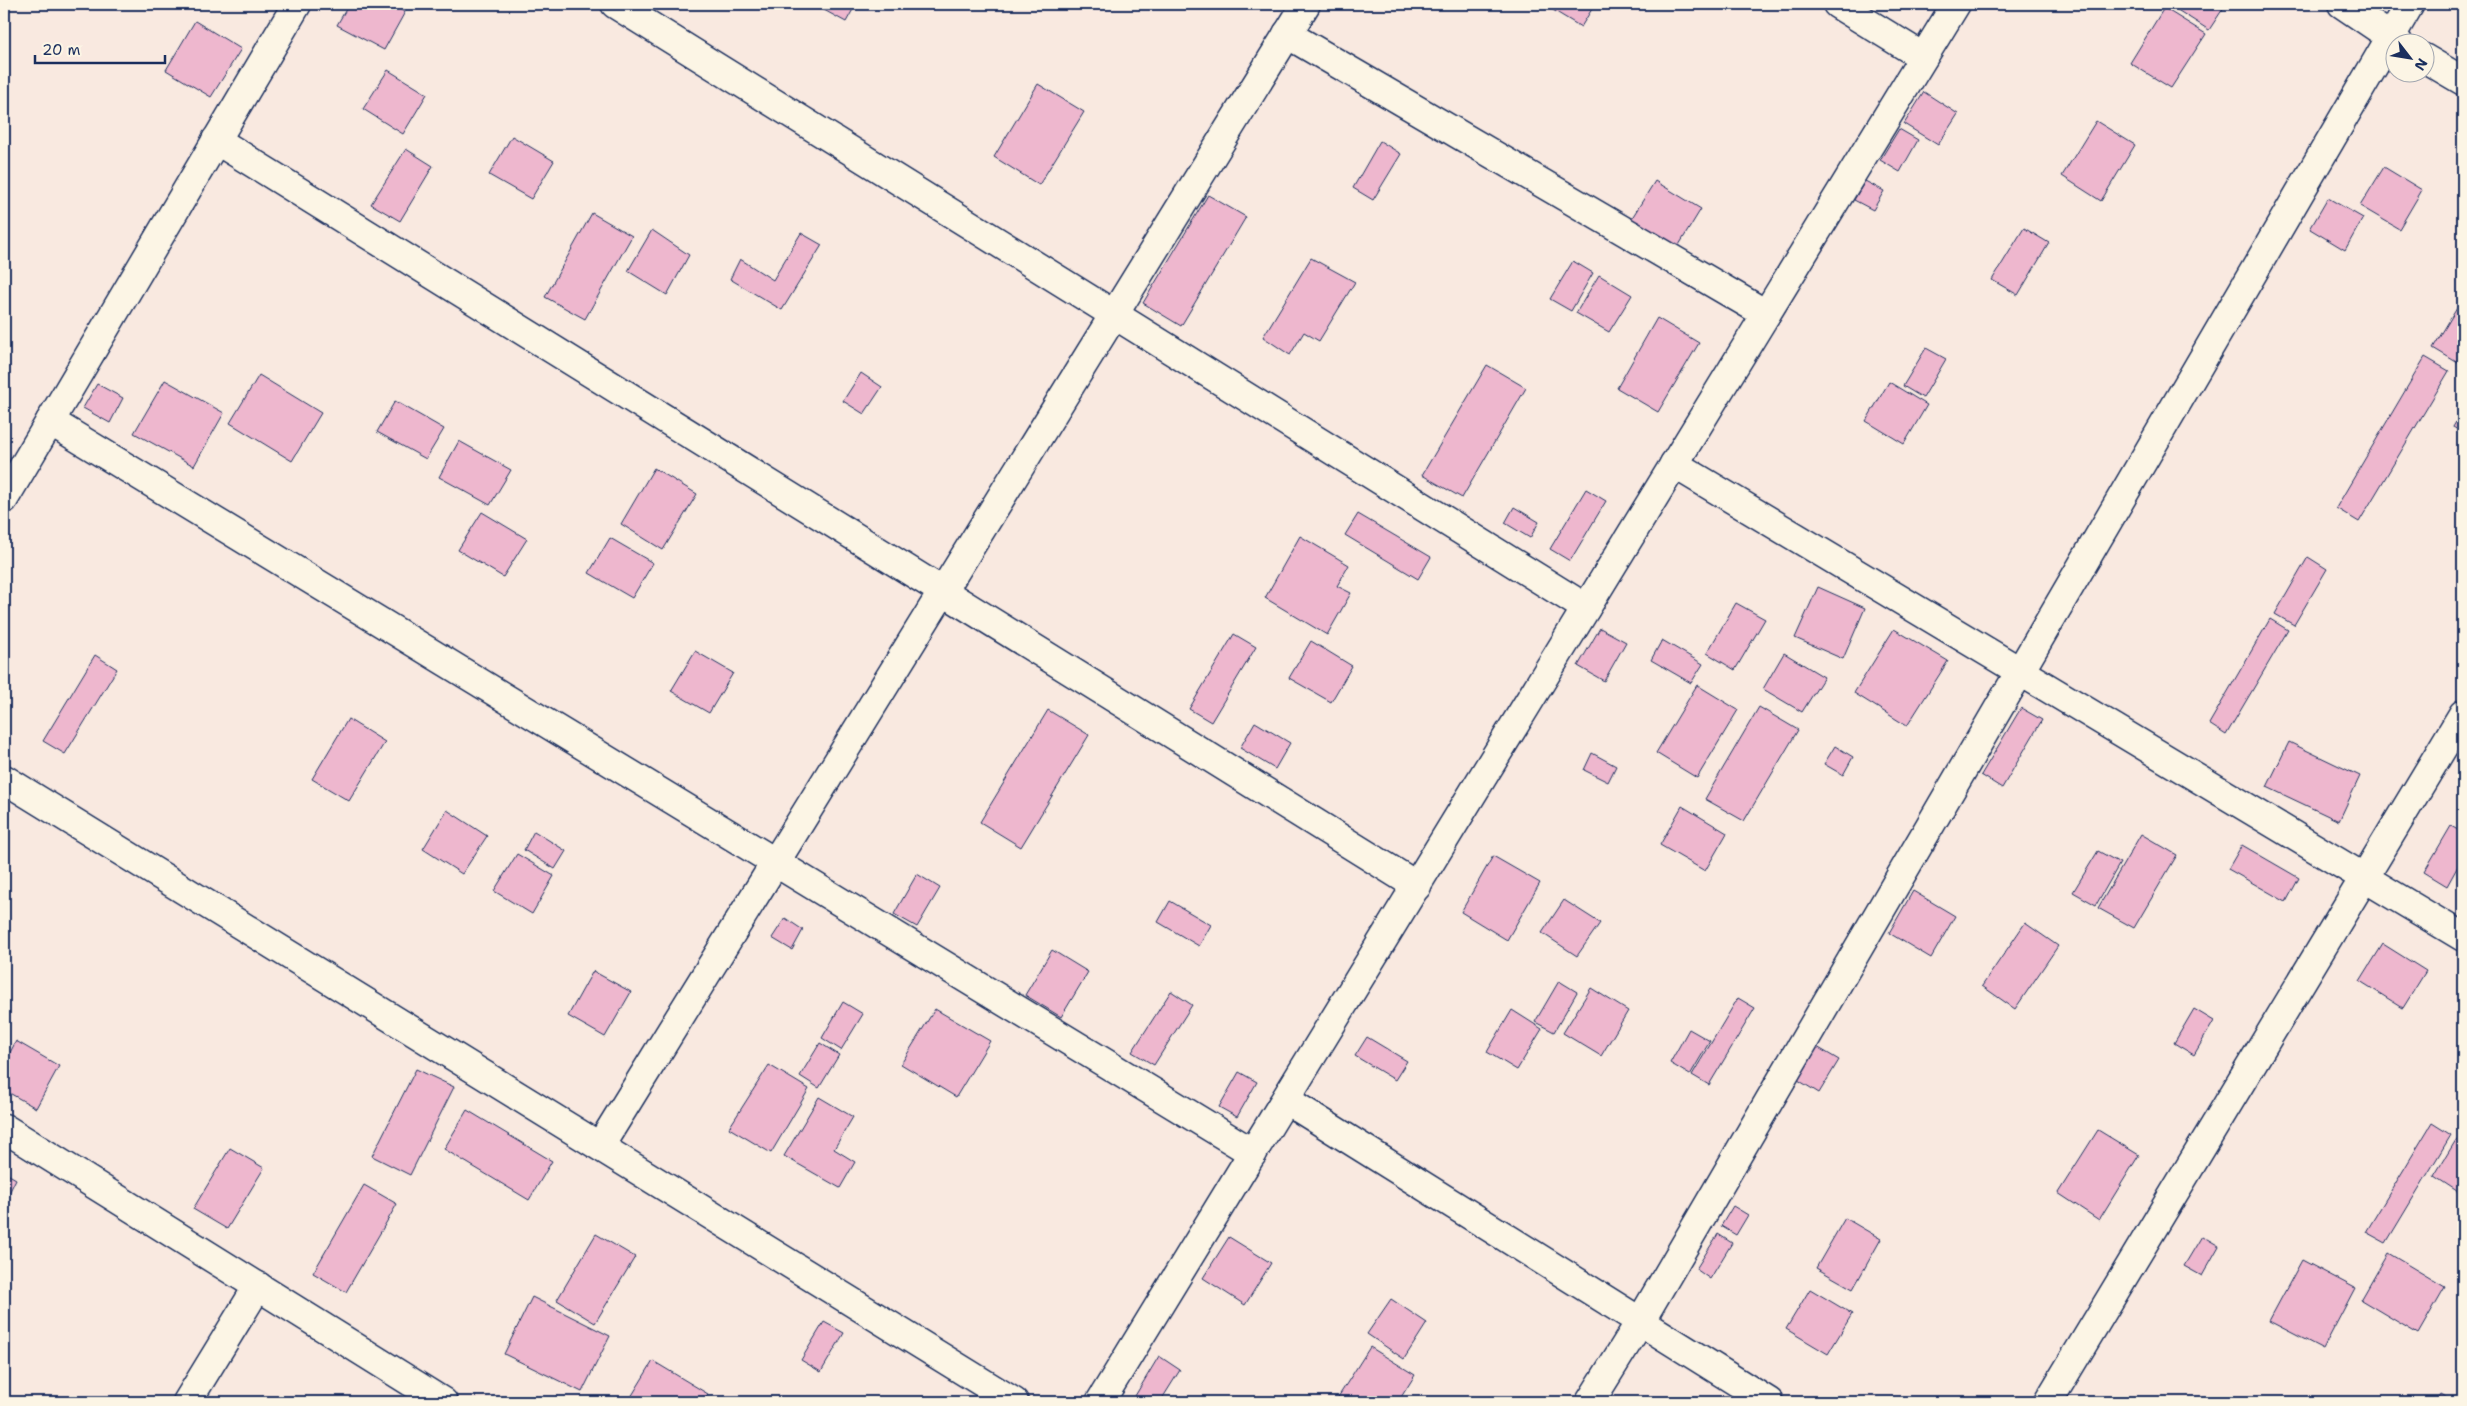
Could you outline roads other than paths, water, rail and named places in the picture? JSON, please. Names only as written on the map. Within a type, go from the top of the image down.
[{"type":"street","points":[[4,498],[297,4]]},
{"type":"street","points":[[615,4],[1586,608]]},
{"type":"street","points":[[600,1146],[1306,4]]},
{"type":"street","points":[[1837,4],[1923,57]]},
{"type":"street","points":[[1100,1402],[1956,4]]},
{"type":"street","points":[[2342,4],[2384,33]]},
{"type":"street","points":[[2398,32],[2410,4]]},
{"type":"street","points":[[1287,34],[1766,314]]},
{"type":"street","points":[[1590,1402],[1640,1322],[2021,671],[2384,57]]},
{"type":"street","points":[[2434,64],[2463,81]]},
{"type":"street","points":[[216,140],[1416,886]]},
{"type":"street","points":[[50,421],[1253,1153]]},
{"type":"street","points":[[1674,464],[2463,936]]},
{"type":"street","points":[[2048,1402],[2463,714]]},
{"type":"street","points":[[4,778],[1014,1402]]},
{"type":"street","points":[[1286,1100],[1769,1402]]},
{"type":"street","points":[[4,1128],[443,1402]]},
{"type":"street","points":[[187,1402],[258,1286]]}]
